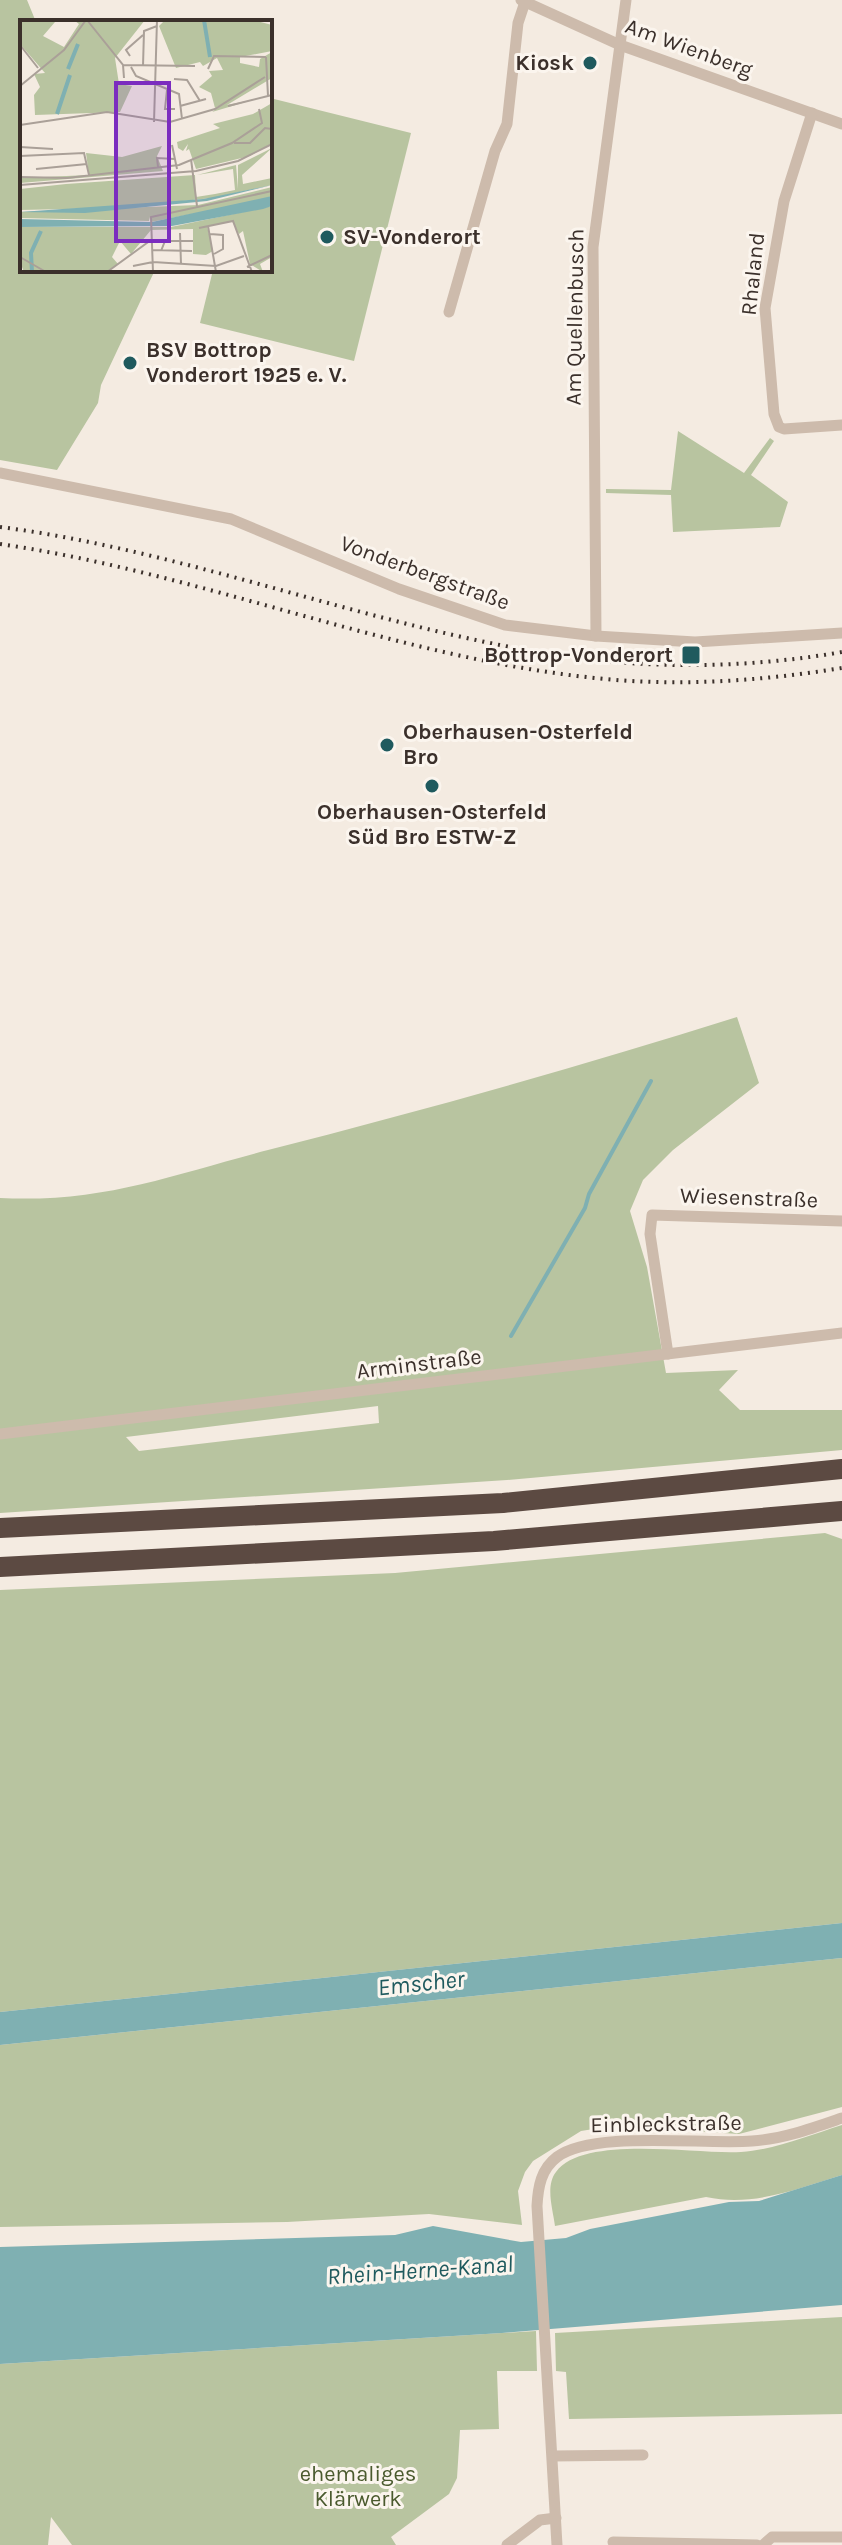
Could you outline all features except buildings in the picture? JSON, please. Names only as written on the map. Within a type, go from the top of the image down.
[{"type":"highway","points":[[0,1528],[503,1503],[842,1469]]},
{"type":"highway","points":[[0,1567],[494,1541],[842,1511]]},
{"type":"street","name":"Am Quellenbusch","points":[[596,636],[593,247],[626,0]]},
{"type":"street","name":"Am Wienberg","points":[[449,312],[495,151],[507,124],[523,1],[620,45],[842,124]]},
{"type":"street","name":"Rhaland","points":[[812,113],[784,201],[765,308],[774,414],[779,427],[784,429],[842,425]]},
{"type":"street","name":"Vonderbergstraße","points":[[0,473],[231,519],[399,589],[505,625],[596,636],[727,642],[842,633]]},
{"type":"street","name":"Wiesenstraße","points":[[668,1354],[650,1234],[652,1215],[842,1221]]},
{"type":"street","name":"Arminstraße","points":[[0,1434],[842,1333]]},
{"type":"street","name":"Einbleckstraße","points":[[557,2545],[538,2224],[538,2193],[543,2174],[555,2158],[579,2146],[596,2142],[756,2141],[842,2118]]},
{"type":"street","points":[[553,2456],[643,2455]]},
{"type":"street","points":[[507,2545],[540,2520],[556,2518]]},
{"type":"street","points":[[613,2542],[760,2545],[772,2537],[842,2537]]},
{"type":"green space","points":[[0,0],[27,0],[35,20],[20,20],[20,272],[154,272],[101,385],[98,403],[57,470],[0,460]]},
{"type":"green space","name":"SV-Vonderort","points":[[272,98],[411,133],[354,361],[200,323],[213,272],[272,272]]},
{"type":"green space","points":[[678,431],[744,473],[770,438],[774,441],[751,475],[788,502],[780,527],[673,532],[671,495],[606,493],[606,489],[671,490]]},
{"type":"green space","points":[[737,1017],[759,1083],[673,1150],[643,1180],[630,1211],[647,1267],[666,1373],[738,1370],[719,1390],[740,1410],[842,1410],[842,1450],[507,1480],[0,1513],[0,1198],[72,1196],[137,1185],[445,1103]],"holes":[[[378,1406],[379,1423],[139,1451],[126,1437]]]},
{"type":"green space","points":[[825,1533],[842,1539],[842,1923],[0,2012],[0,1590],[395,1573]]},
{"type":"green space","points":[[842,1958],[842,2107],[739,2134],[612,2126],[581,2131],[533,2161],[525,2172],[518,2191],[522,2225],[429,2214],[287,2222],[0,2227],[0,2045]]},
{"type":"green space","points":[[842,2125],[842,2175],[758,2198],[724,2200],[706,2197],[555,2226],[551,2184],[556,2172],[570,2160],[615,2150],[754,2151]]},
{"type":"green space","points":[[842,2317],[842,2414],[569,2419],[566,2372],[556,2371],[555,2333]]},
{"type":"green space","name":"ehemaliges Klärwerk","points":[[536,2331],[537,2371],[497,2371],[499,2429],[460,2430],[457,2478],[449,2494],[391,2537],[396,2545],[72,2545],[51,2517],[48,2545],[0,2545],[0,2364]]},
{"type":"water","name":"Emscher","points":[[842,1923],[842,1958],[0,2045],[0,2012]]},
{"type":"water","name":"Rhein-Herne-Kanal","points":[[842,2175],[842,2305],[502,2333],[0,2364],[0,2247],[395,2235],[433,2226],[521,2242],[566,2238],[590,2229],[729,2202],[759,2201]]},
{"type":"waterway","points":[[511,1336],[585,1208],[589,1194],[651,1081]]},
{"type":"railway","points":[[0,527],[75,539],[150,556],[371,615],[520,649],[657,665],[719,665],[842,652]]},
{"type":"railway","points":[[0,544],[149,574],[371,634],[520,667],[595,678],[657,682],[750,679],[842,668]]},
{"type":"place","name":"Kiosk","points":[[590,63]]},
{"type":"place","name":"SV-Vonderort","points":[[327,237]]},
{"type":"place","name":"BSV Bottrop Vonderort 1925 e. V.","points":[[130,363]]},
{"type":"place","name":"Bottrop-Vonderort","points":[[691,655]]},
{"type":"place","name":"Oberhausen-Osterfeld Bro","points":[[387,745]]},
{"type":"place","name":"Oberhausen-Osterfeld Süd Bro ESTW-Z","points":[[432,786]]}]
